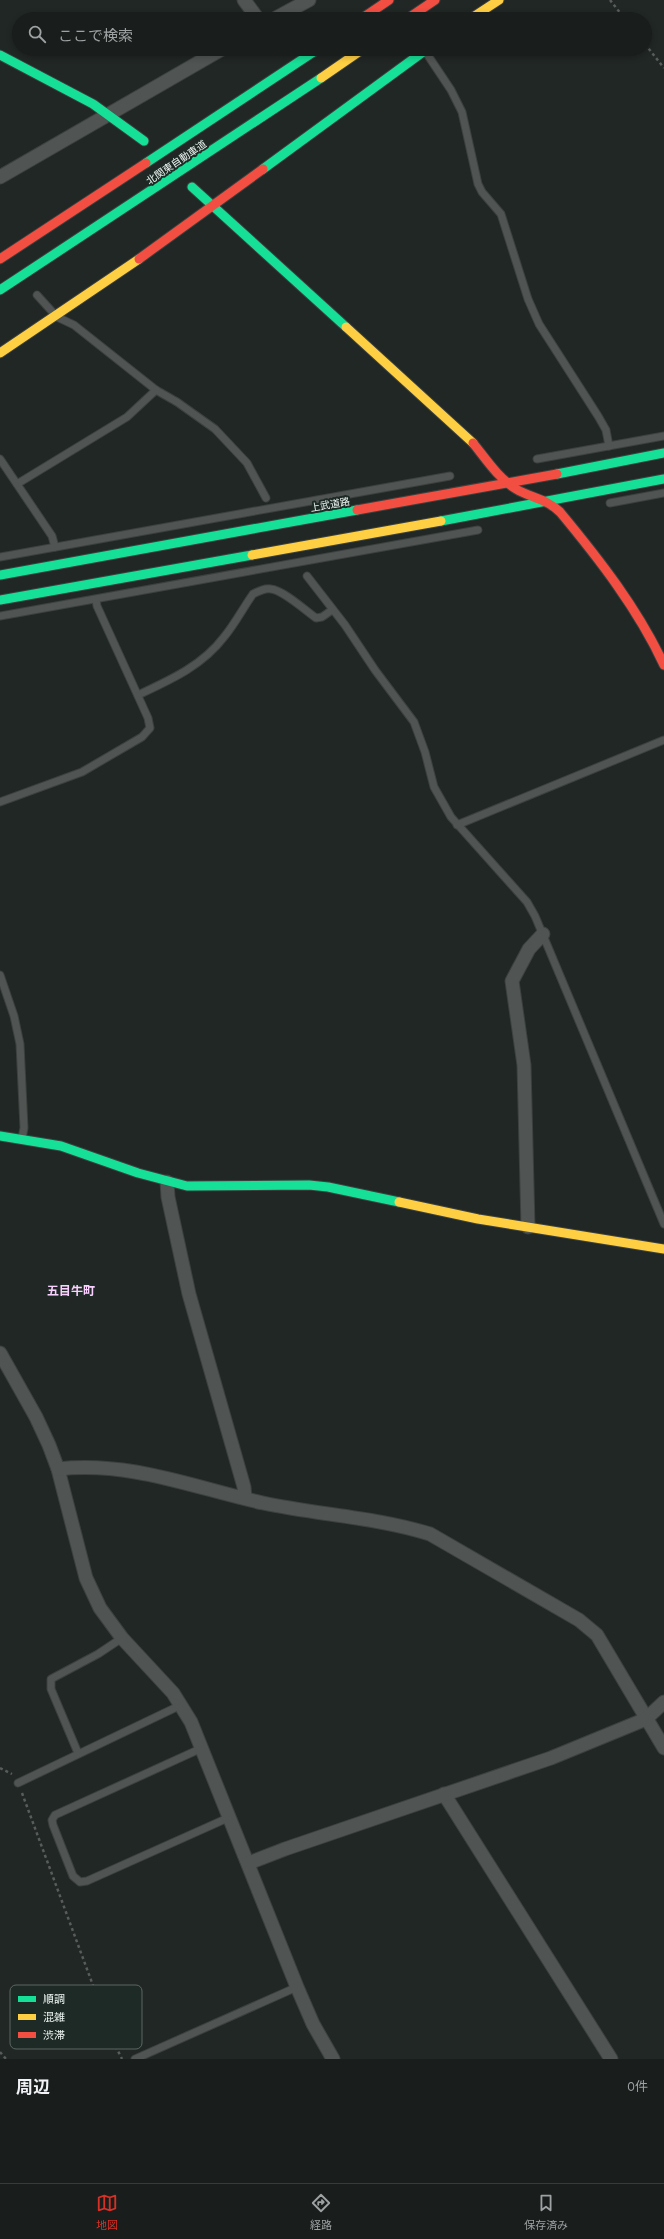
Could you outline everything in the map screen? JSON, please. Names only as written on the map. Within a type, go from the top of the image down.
[{"type":"main road","points":[[372,12],[389,0]]},
{"type":"main road","points":[[417,12],[435,0]]},
{"type":"main road","points":[[481,12],[499,0]]},
{"type":"main road","points":[[0,55],[96,104],[111,114],[144,141]]},
{"type":"main road","name":"北関東自動車道","points":[[0,259],[308,56]]},
{"type":"main road","name":"北関東自動車道","points":[[0,290],[248,127],[353,56]]},
{"type":"main road","points":[[0,353],[58,317],[418,56]]},
{"type":"main road","points":[[192,187],[470,440],[496,474],[517,489],[548,502],[556,508],[630,602],[647,630],[664,665]]},
{"type":"main road","name":"上武道路","points":[[0,575],[243,522],[508,483],[664,453]]},
{"type":"main road","points":[[0,600],[548,502],[664,479]]},
{"type":"main road","points":[[0,1136],[22,1138],[61,1146],[167,1182],[205,1186],[309,1185],[328,1187],[478,1219],[664,1249]]},
{"type":"street","points":[[244,0],[253,12]]},
{"type":"street","points":[[287,12],[309,0]]},
{"type":"street","points":[[0,177],[210,56]]},
{"type":"street","points":[[528,1227],[524,1065],[512,982],[529,949],[543,934]]},
{"type":"street","points":[[167,1182],[168,1197],[189,1294],[244,1487],[245,1498]]},
{"type":"street","points":[[0,1352],[36,1417],[58,1469],[89,1585],[100,1608],[122,1638],[156,1674],[181,1705],[191,1722],[249,1863],[297,1987],[313,2024],[333,2059]]},
{"type":"street","points":[[58,1469],[75,1467],[147,1473],[264,1503],[409,1527],[430,1534],[579,1620],[597,1635],[664,1748]]},
{"type":"street","points":[[249,1863],[285,1849],[551,1758],[646,1719],[664,1702]]},
{"type":"street","points":[[444,1794],[611,2059]]},
{"type":"lane","points":[[430,56],[452,90],[462,112],[478,184],[482,192],[501,214],[534,314],[606,430],[609,446]]},
{"type":"lane","points":[[37,295],[58,317],[74,325],[156,390],[200,418],[228,441],[254,474],[266,498]]},
{"type":"lane","points":[[17,484],[127,417],[156,390]]},
{"type":"lane","points":[[537,459],[664,436]]},
{"type":"lane","points":[[0,459],[52,536],[55,547]]},
{"type":"lane","points":[[0,557],[55,547],[243,522],[450,476]]},
{"type":"lane","points":[[610,503],[664,493]]},
{"type":"lane","points":[[0,616],[96,600],[478,530]]},
{"type":"lane","points":[[341,538],[344,554]]},
{"type":"lane","points":[[307,576],[345,625],[375,670],[414,722],[421,739],[434,787],[457,825],[527,902],[543,934],[664,1224]]},
{"type":"lane","points":[[138,695],[175,677],[197,664],[224,639],[253,594],[272,589],[283,594],[316,618],[322,618],[332,610]]},
{"type":"lane","points":[[0,802],[82,772],[142,738],[150,728],[150,724],[138,695],[97,606],[96,600]]},
{"type":"lane","points":[[457,825],[664,740]]},
{"type":"lane","points":[[0,975],[14,1016],[20,1044],[24,1128],[22,1138]]},
{"type":"lane","points":[[78,1753],[51,1689],[51,1679],[98,1654],[122,1638]]},
{"type":"lane","points":[[18,1783],[181,1705]]},
{"type":"lane","points":[[202,1748],[55,1816],[52,1820],[53,1825],[73,1876],[80,1882],[87,1881],[230,1817]]},
{"type":"lane","points":[[136,2059],[297,1987]]},
{"type":"path","points":[[610,0],[619,12]]},
{"type":"path","points":[[652,53],[664,68]]},
{"type":"path","points":[[0,1768],[13,1775],[18,1783],[93,1985]]},
{"type":"path","points":[[117,2049],[122,2059]]},
{"type":"path","points":[[0,2052],[6,2059]]},
{"type":"traffic: fast","points":[[0,55],[93,104],[144,141]]},
{"type":"traffic: fast","points":[[146,163],[307,56]]},
{"type":"traffic: fast","points":[[263,169],[417,56]]},
{"type":"traffic: fast","points":[[0,290],[321,78]]},
{"type":"traffic: fast","points":[[192,187],[346,327]]},
{"type":"traffic: fast","points":[[557,474],[664,453]]},
{"type":"traffic: fast","points":[[441,521],[664,479]]},
{"type":"traffic: fast","points":[[0,575],[357,510]]},
{"type":"traffic: fast","points":[[0,600],[252,555]]},
{"type":"traffic: fast","points":[[0,1136],[61,1146],[138,1173],[187,1186],[309,1185],[328,1187],[399,1202]]},
{"type":"traffic: slow","points":[[481,12],[499,0]]},
{"type":"traffic: slow","points":[[321,78],[353,56]]},
{"type":"traffic: slow","points":[[0,353],[139,259]]},
{"type":"traffic: slow","points":[[346,327],[473,443]]},
{"type":"traffic: slow","points":[[252,555],[441,521]]},
{"type":"traffic: slow","points":[[399,1202],[478,1219],[664,1249]]},
{"type":"traffic: jam","points":[[371,12],[389,0]]},
{"type":"traffic: jam","points":[[417,12],[435,0]]},
{"type":"traffic: jam","points":[[0,259],[146,163]]},
{"type":"traffic: jam","points":[[139,259],[263,169]]},
{"type":"traffic: jam","points":[[473,443],[493,468],[510,485],[550,504],[560,512],[589,548],[630,604],[654,644],[664,665]]},
{"type":"traffic: jam","points":[[357,510],[557,474]]},
{"type":"district","name":"五目牛町","points":[[71,1291]]}]
